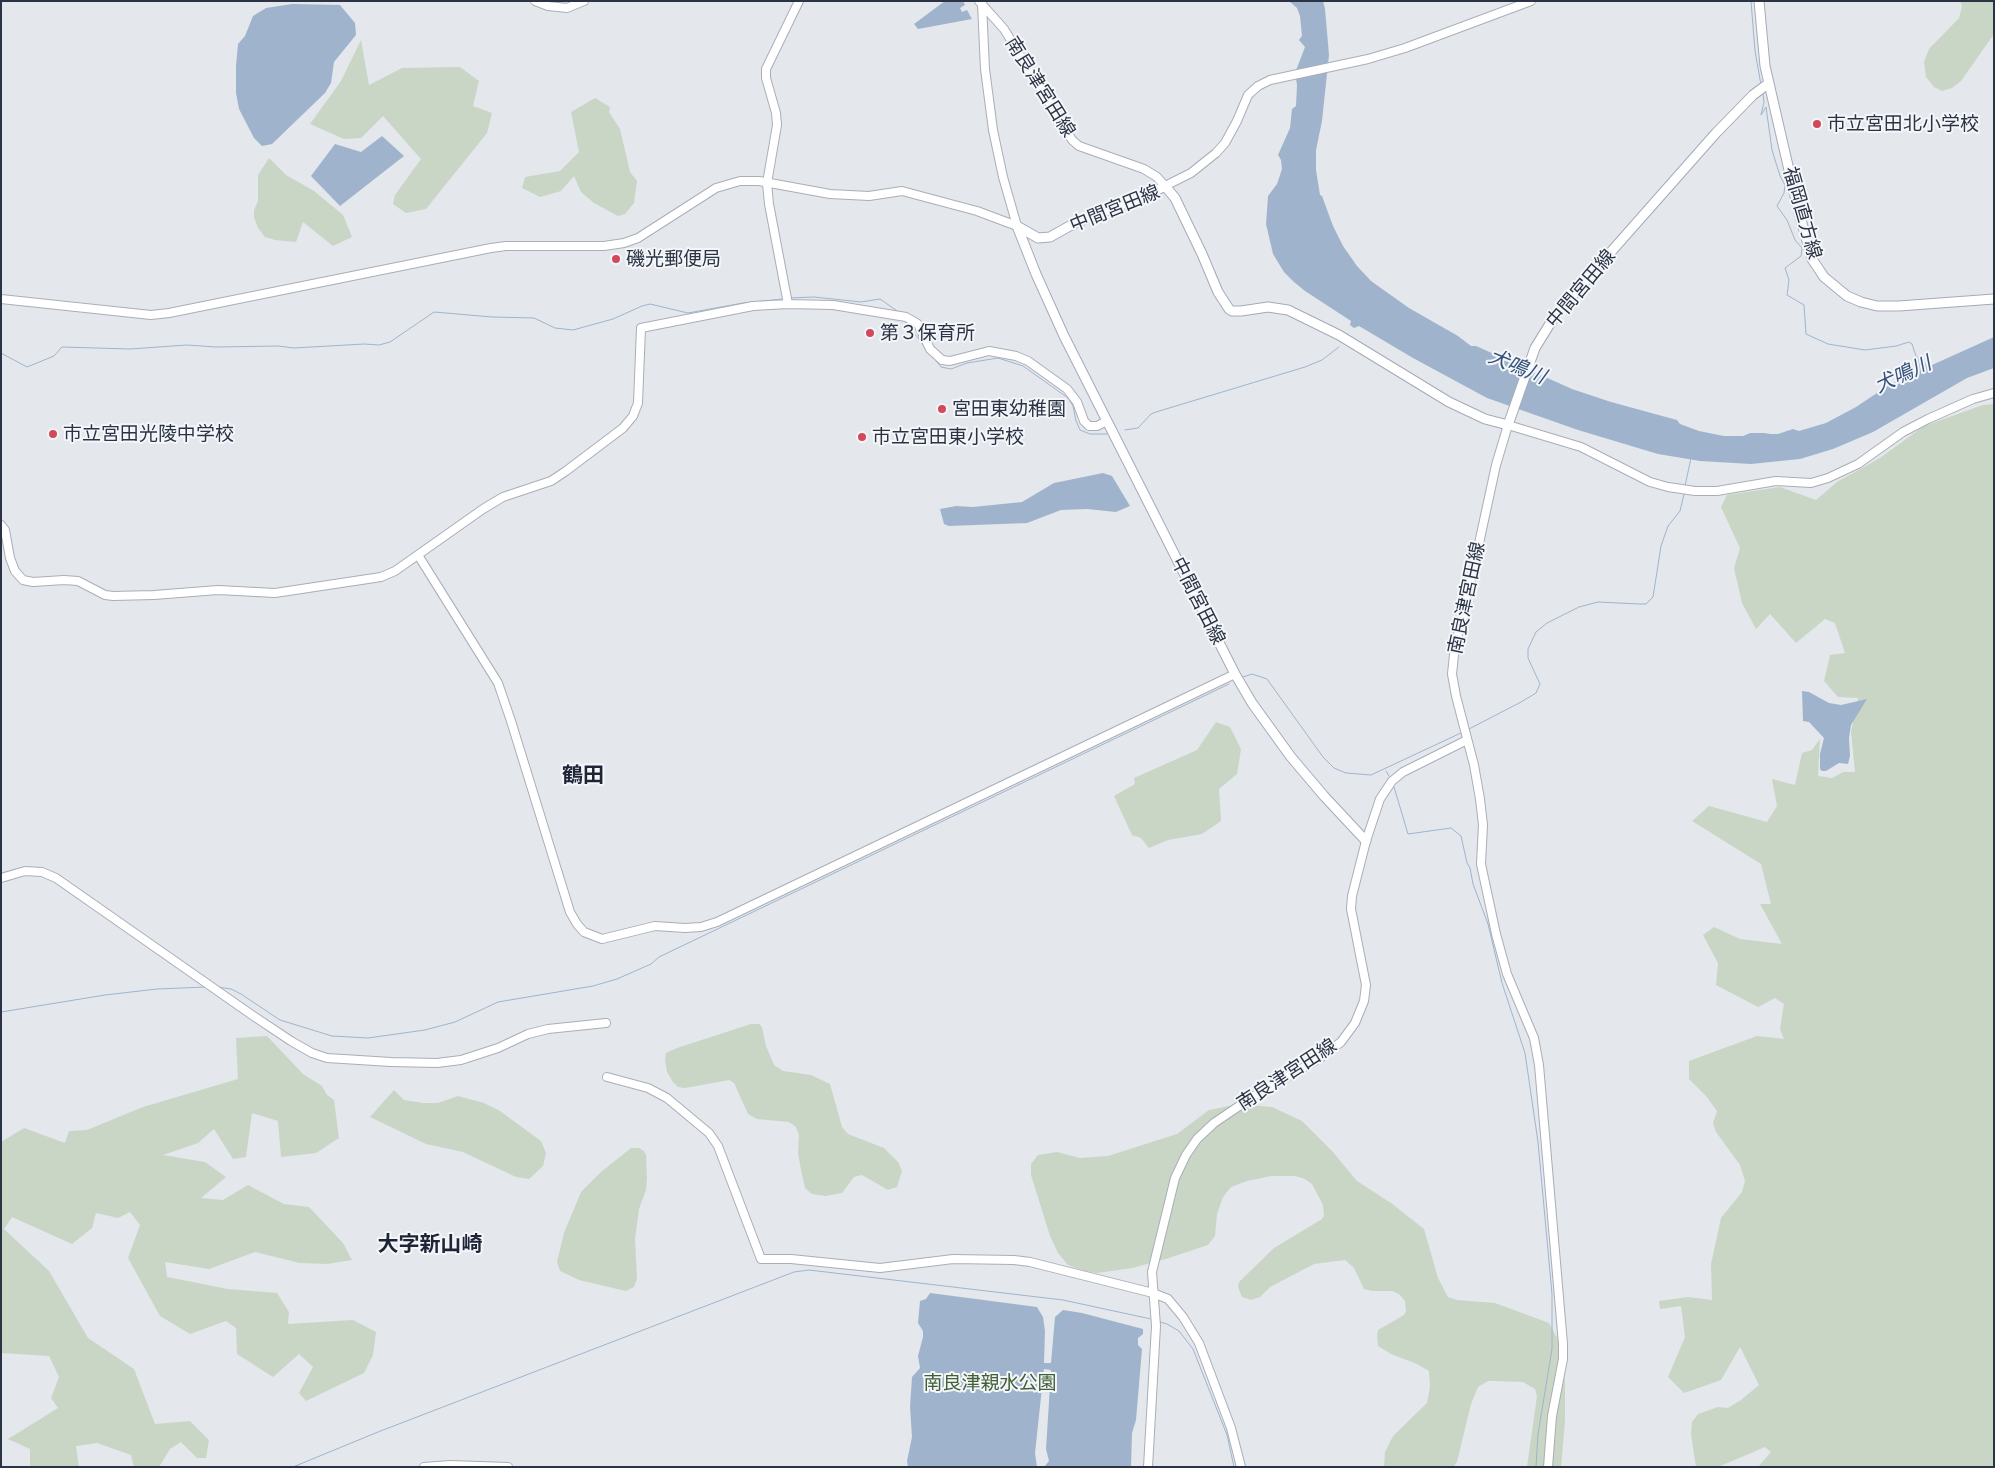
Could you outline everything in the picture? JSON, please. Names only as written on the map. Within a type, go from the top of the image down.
[{"type":"main road","name":"福岡直方線","points":[[1759,1],[1765,66],[1806,241],[1812,259],[1832,285],[1847,296],[1877,306],[1899,306],[1994,298]]},
{"type":"main road","name":"中間宮田線","points":[[1017,226],[1038,238],[1050,237],[1075,223],[1165,186],[1175,198],[1218,292],[1229,309],[1241,311],[1268,307],[1288,310],[1338,335],[1449,402],[1485,419],[1509,423],[1534,351],[1556,314],[1716,133],[1753,95],[1769,83]]},
{"type":"main road","name":"中間宮田線","points":[[1017,226],[1047,300],[1235,674],[1252,703],[1291,757],[1366,841]]},
{"type":"street","points":[[536,1],[558,8],[567,8],[584,1]]},
{"type":"street","points":[[787,300],[771,218],[767,183],[777,125],[776,113],[766,78],[766,69],[799,1]]},
{"type":"street","points":[[1165,186],[1191,173],[1216,153],[1231,134],[1248,95],[1258,86],[1272,79],[1348,63],[1404,48],[1531,1]]},
{"type":"street","points":[[981,2],[985,70],[993,130],[1003,177],[1017,226]]},
{"type":"street","name":"南良津宮田線","points":[[981,2],[1004,30],[1072,140],[1080,146],[1144,169],[1157,177],[1165,186]]},
{"type":"street","points":[[1,299],[151,314],[169,313],[491,248],[604,246],[624,243],[638,238],[716,188],[740,181],[759,181],[830,194],[869,196],[902,192],[977,211],[1017,226]]},
{"type":"street","points":[[1,525],[15,571],[23,580],[33,582],[78,581],[106,595],[113,596],[218,590],[275,593],[381,577],[395,571],[503,497],[543,484],[566,471],[629,422],[638,403],[641,328],[787,300],[906,317],[918,324],[930,349],[942,360],[950,361],[989,351],[1016,356],[1030,363],[1067,390],[1077,402],[1084,420],[1089,426],[1097,426],[1108,421]]},
{"type":"street","points":[[1509,423],[1581,447],[1650,482],[1695,492],[1716,491],[1776,481],[1811,483],[1828,478],[1858,464],[1903,432],[1928,419],[1973,399],[1994,393]]},
{"type":"street","name":"南良津宮田線","points":[[1148,1467],[1156,1326],[1152,1272],[1173,1186],[1186,1155],[1198,1139],[1214,1123],[1246,1101],[1320,1058],[1341,1042],[1354,1024],[1364,1001],[1366,985],[1351,909],[1352,896],[1366,841],[1380,799],[1392,781],[1403,772],[1467,740],[1456,696],[1452,674],[1452,659],[1496,465],[1509,423]]},
{"type":"street","points":[[418,555],[472,638],[498,683],[512,721],[570,912],[584,932],[602,938],[655,926],[701,927],[718,922],[1235,674]]},
{"type":"street","points":[[1467,740],[1474,765],[1483,825],[1481,864],[1483,876],[1502,958],[1534,1038],[1539,1065],[1563,1344],[1563,1359],[1552,1416],[1548,1467]]},
{"type":"street","points":[[1,878],[25,871],[42,872],[56,878],[252,1016],[298,1045],[327,1058],[437,1063],[461,1060],[498,1048],[528,1034],[548,1029],[606,1023]]},
{"type":"street","points":[[607,1077],[648,1088],[667,1098],[710,1134],[718,1146],[761,1258],[791,1259],[880,1268],[953,1259],[1014,1260],[1030,1262],[1154,1293],[1168,1300],[1175,1306],[1199,1343],[1231,1428],[1241,1467]]},
{"type":"street","points":[[424,1467],[450,1464],[508,1467]]},
{"type":"green space","points":[[1960,1],[1994,1],[1994,34],[1961,81],[1952,88],[1942,91],[1934,87],[1926,77],[1924,62],[1929,49],[1959,18],[1962,6]]},
{"type":"green space","points":[[361,40],[369,85],[402,68],[460,67],[479,81],[473,106],[492,113],[487,133],[426,209],[406,213],[393,204],[395,195],[421,159],[383,116],[361,138],[344,139],[310,124],[341,81]]},
{"type":"green space","points":[[595,98],[610,107],[609,112],[620,129],[630,172],[637,181],[634,203],[625,214],[618,216],[594,203],[581,192],[574,176],[561,191],[540,197],[522,188],[525,177],[560,171],[579,152],[571,112]]},
{"type":"green space","points":[[269,158],[286,175],[314,191],[343,215],[352,237],[333,246],[303,222],[296,242],[265,237],[258,228],[254,217],[254,210],[258,201],[258,175]]},
{"type":"green space","points":[[1994,404],[1994,1467],[1758,1467],[1771,1452],[1765,1447],[1718,1467],[1696,1467],[1691,1434],[1692,1422],[1698,1414],[1718,1407],[1728,1408],[1759,1385],[1740,1347],[1721,1380],[1684,1393],[1668,1377],[1685,1337],[1681,1306],[1660,1309],[1659,1301],[1688,1297],[1712,1300],[1711,1264],[1721,1218],[1742,1192],[1745,1181],[1740,1165],[1716,1132],[1713,1123],[1717,1111],[1706,1096],[1689,1079],[1689,1061],[1757,1036],[1784,1039],[1780,1029],[1784,1004],[1775,998],[1758,1007],[1716,985],[1718,963],[1703,935],[1714,927],[1740,939],[1782,944],[1760,904],[1771,904],[1761,864],[1692,821],[1709,806],[1767,822],[1777,806],[1772,779],[1795,785],[1802,753],[1812,750],[1820,739],[1818,776],[1832,778],[1843,772],[1855,772],[1851,732],[1858,698],[1838,697],[1824,681],[1830,655],[1845,653],[1835,623],[1825,619],[1796,643],[1770,614],[1756,629],[1742,603],[1734,568],[1740,548],[1721,507],[1727,495],[1780,487],[1816,500],[1837,482],[1880,458],[1924,426],[1983,405]]},
{"type":"green space","points":[[1216,722],[1230,727],[1241,749],[1237,774],[1219,789],[1221,821],[1202,834],[1168,840],[1149,848],[1141,838],[1132,835],[1114,796],[1135,784],[1134,778],[1197,750]]},
{"type":"green space","points":[[751,1024],[759,1024],[762,1027],[766,1046],[774,1065],[783,1071],[811,1075],[830,1084],[842,1127],[848,1134],[884,1148],[898,1162],[902,1171],[897,1187],[888,1190],[862,1175],[854,1177],[842,1193],[826,1196],[812,1194],[805,1188],[798,1153],[799,1135],[796,1127],[789,1122],[757,1119],[748,1114],[734,1083],[729,1080],[685,1088],[678,1087],[673,1082],[667,1072],[666,1053]]},
{"type":"green space","points":[[267,1036],[303,1074],[322,1086],[327,1095],[334,1100],[339,1138],[316,1153],[281,1157],[278,1121],[252,1113],[246,1157],[233,1159],[214,1129],[198,1143],[163,1155],[205,1162],[226,1177],[201,1198],[223,1200],[248,1185],[284,1204],[309,1207],[343,1243],[352,1260],[327,1264],[300,1263],[255,1252],[209,1269],[165,1262],[167,1277],[228,1289],[277,1293],[289,1312],[288,1324],[353,1320],[376,1332],[373,1355],[364,1373],[306,1401],[299,1393],[313,1367],[299,1354],[273,1377],[237,1354],[236,1328],[226,1321],[190,1334],[160,1316],[128,1258],[140,1225],[130,1212],[118,1218],[96,1213],[92,1228],[72,1244],[12,1217],[4,1229],[49,1271],[88,1338],[134,1369],[155,1424],[190,1421],[209,1440],[206,1458],[197,1458],[181,1442],[170,1449],[159,1467],[134,1467],[131,1455],[97,1443],[76,1446],[79,1467],[30,1467],[30,1449],[8,1439],[58,1408],[51,1398],[59,1377],[49,1356],[1,1353],[1,1142],[24,1128],[65,1143],[69,1131],[87,1130],[143,1107],[238,1079],[236,1038]]},
{"type":"green space","points":[[394,1090],[404,1100],[438,1103],[458,1096],[484,1103],[500,1111],[541,1141],[546,1153],[543,1166],[529,1179],[516,1177],[463,1152],[426,1144],[370,1117]]},
{"type":"green space","points":[[1239,1104],[1272,1107],[1302,1121],[1332,1151],[1357,1181],[1391,1203],[1424,1229],[1438,1278],[1448,1297],[1457,1300],[1495,1303],[1549,1323],[1560,1343],[1565,1383],[1565,1421],[1561,1467],[1527,1467],[1537,1396],[1535,1389],[1523,1382],[1488,1381],[1478,1387],[1471,1404],[1457,1462],[1453,1467],[1384,1467],[1385,1452],[1393,1436],[1427,1403],[1430,1387],[1429,1371],[1378,1346],[1378,1330],[1404,1315],[1406,1311],[1405,1301],[1399,1294],[1392,1291],[1364,1289],[1354,1268],[1345,1260],[1314,1264],[1270,1287],[1260,1297],[1251,1300],[1242,1297],[1238,1287],[1239,1282],[1274,1248],[1324,1216],[1323,1205],[1312,1184],[1305,1179],[1295,1176],[1271,1176],[1247,1181],[1231,1187],[1223,1197],[1217,1214],[1215,1236],[1208,1245],[1132,1268],[1097,1273],[1084,1271],[1068,1265],[1058,1253],[1050,1236],[1031,1175],[1031,1164],[1038,1155],[1057,1152],[1080,1158],[1108,1156],[1177,1134],[1209,1110]]},
{"type":"green space","points":[[631,1148],[639,1148],[644,1151],[646,1155],[647,1178],[646,1190],[639,1209],[635,1239],[637,1279],[634,1287],[626,1291],[579,1280],[560,1271],[557,1262],[564,1233],[581,1192],[601,1172]]},
{"type":"water","points":[[945,1],[963,1],[965,5],[960,8],[962,12],[967,10],[972,19],[918,29],[914,24]]},
{"type":"water","name":"犬鳴川","points":[[1289,1],[1323,1],[1325,9],[1329,55],[1322,121],[1316,150],[1316,170],[1320,195],[1343,246],[1357,266],[1371,281],[1409,308],[1458,336],[1471,346],[1476,346],[1572,389],[1677,420],[1680,424],[1699,431],[1724,436],[1743,436],[1750,433],[1778,434],[1793,429],[1799,431],[1826,423],[1856,407],[1889,385],[1919,371],[1914,358],[1921,355],[1928,368],[1932,369],[1932,365],[1994,337],[1994,368],[1967,378],[1873,432],[1833,449],[1800,459],[1751,464],[1700,461],[1658,454],[1578,430],[1487,398],[1359,326],[1354,328],[1350,325],[1351,321],[1294,282],[1284,272],[1273,254],[1266,224],[1268,196],[1277,184],[1282,169],[1281,160],[1278,155],[1290,128],[1292,109],[1296,106],[1297,85],[1295,73],[1305,47],[1299,40],[1302,36],[1300,16],[1297,8]]},
{"type":"water","points":[[292,4],[340,5],[355,23],[356,35],[334,62],[331,83],[325,93],[272,144],[262,146],[254,138],[239,109],[236,93],[238,44],[245,36],[253,16],[266,8]]},
{"type":"water","points":[[382,136],[404,156],[340,206],[311,176],[335,144],[361,152]]},
{"type":"water","points":[[1103,473],[1112,476],[1130,506],[1116,512],[1087,509],[1061,510],[1027,523],[949,526],[944,524],[940,509],[956,506],[973,507],[1022,502],[1054,483]]},
{"type":"water","points":[[1802,691],[1809,692],[1829,703],[1841,705],[1867,699],[1851,725],[1848,764],[1839,763],[1826,771],[1820,769],[1820,754],[1824,738],[1809,722],[1803,721]]},
{"type":"water","name":"南良津親水公園","points":[[930,1293],[1037,1307],[1043,1317],[1045,1331],[1044,1363],[1051,1363],[1055,1317],[1063,1310],[1143,1329],[1143,1334],[1138,1338],[1138,1345],[1142,1349],[1136,1420],[1132,1433],[1131,1467],[1044,1467],[1049,1461],[1046,1449],[1051,1370],[1044,1369],[1035,1453],[1037,1467],[908,1467],[907,1461],[912,1437],[910,1407],[912,1377],[920,1368],[918,1356],[923,1337],[923,1331],[918,1323],[920,1301],[926,1299]]},
{"type":"waterway","points":[[1751,1],[1755,51],[1761,85]]},
{"type":"waterway","name":"犬鳴川","points":[[1763,94],[1764,102],[1761,115],[1766,107],[1772,150],[1780,176],[1785,185],[1784,193],[1777,206],[1787,220],[1795,240],[1802,248],[1801,256],[1785,268],[1789,280],[1787,295],[1804,305],[1806,334],[1828,344],[1865,350],[1896,346],[1909,342],[1912,344],[1917,359]]},
{"type":"waterway","points":[[789,298],[814,297],[861,302],[880,299],[900,313]]},
{"type":"waterway","points":[[1,353],[27,367],[54,356],[62,347],[130,349],[187,345],[216,347],[278,346],[294,348],[364,344],[379,345],[390,342],[434,312],[492,317],[534,318],[555,328],[573,330],[613,319],[650,304],[688,313],[743,303],[783,299]]},
{"type":"waterway","points":[[903,319],[941,367],[951,369],[967,363],[998,358],[1023,366],[1068,398],[1073,406],[1080,430],[1090,434],[1107,434]]},
{"type":"waterway","points":[[1125,430],[1138,428],[1151,414],[1156,412],[1305,367],[1322,360],[1339,347]]},
{"type":"waterway","points":[[1685,486],[1691,458]]},
{"type":"waterway","points":[[1469,729],[1536,693],[1540,684],[1528,658],[1528,649],[1536,632],[1547,623],[1579,607],[1598,602],[1646,604],[1653,597],[1661,546],[1668,526],[1680,511],[1684,494]]},
{"type":"waterway","points":[[1243,677],[1252,674],[1267,679],[1323,757],[1334,768],[1346,773],[1371,775],[1463,732]]},
{"type":"waterway","points":[[218,987],[231,989],[241,994],[280,1020],[332,1036],[368,1038],[425,1030],[455,1022],[498,1002],[593,986],[617,979],[651,964],[659,957],[1229,684]]},
{"type":"waterway","points":[[1386,771],[1389,776]]},
{"type":"waterway","points":[[1394,787],[1408,834],[1451,828],[1461,836],[1473,884],[1488,924],[1502,983],[1525,1053],[1538,1142],[1552,1294],[1552,1349],[1538,1434],[1536,1467]]},
{"type":"waterway","points":[[1,1012],[105,995],[157,989],[206,987]]},
{"type":"waterway","points":[[293,1467],[378,1432],[794,1272],[809,1270],[1063,1300],[1151,1319]]},
{"type":"waterway","points":[[1160,1322],[1179,1331],[1193,1349],[1227,1435],[1234,1467]]},
{"type":"place","name":"市立宮田北小学校","points":[[1817,124]]},
{"type":"place","name":"磯光郵便局","points":[[616,259]]},
{"type":"place","name":"第３保育所","points":[[870,333]]},
{"type":"place","name":"宮田東幼稚園","points":[[942,409]]},
{"type":"place","name":"市立宮田光陵中学校","points":[[53,434]]},
{"type":"place","name":"市立宮田東小学校","points":[[862,437]]},
{"type":"district","name":"鶴田","points":[[583,776]]},
{"type":"district","name":"大字新山崎","points":[[430,1245]]}]
